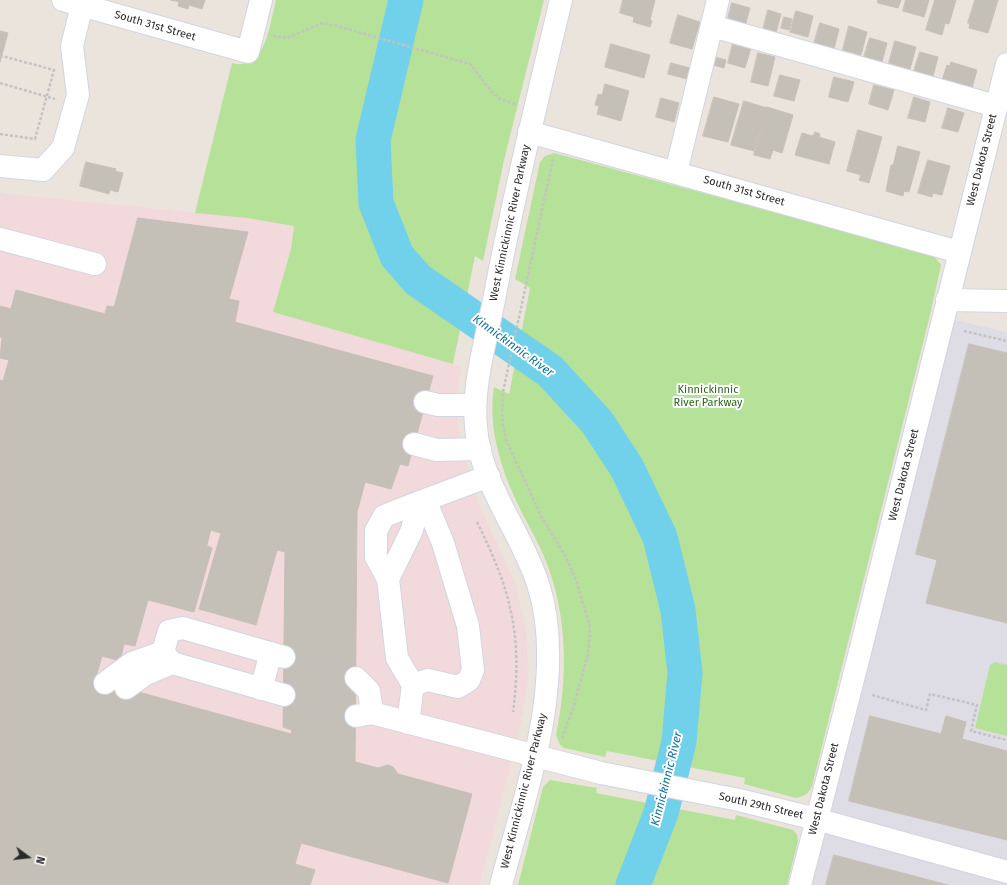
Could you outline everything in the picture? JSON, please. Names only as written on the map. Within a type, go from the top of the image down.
[{"type":"street","name":"South 31st Street","points":[[72,3],[122,8],[248,52],[261,0]]},
{"type":"street","name":"West Kinnickinnic River Parkway","points":[[501,885],[535,757],[544,712],[548,658],[547,624],[536,578],[526,552],[489,476],[480,449],[476,429],[475,405],[478,379],[499,270],[529,132],[561,0]]},
{"type":"street","points":[[676,172],[718,0]]},
{"type":"street","points":[[0,166],[43,170],[63,148],[78,95],[72,46],[72,3]]},
{"type":"street","points":[[712,26],[996,106]]},
{"type":"street","name":"West Dakota Street","points":[[800,885],[859,656],[1007,64]]},
{"type":"street","name":"South 31st Street","points":[[529,132],[959,252]]},
{"type":"street","points":[[0,239],[95,264]]},
{"type":"street","points":[[947,300],[1007,301]]},
{"type":"street","points":[[426,402],[438,405],[475,405]]},
{"type":"street","points":[[414,444],[437,450],[480,449]]},
{"type":"street","points":[[408,723],[413,685],[397,658],[388,579],[376,558],[376,531],[384,516],[489,476]]},
{"type":"street","points":[[388,579],[412,530],[421,502]]},
{"type":"street","points":[[413,685],[428,680],[458,686],[469,680],[473,670],[468,626],[443,543],[421,502]]},
{"type":"street","points":[[126,688],[167,657],[169,631],[183,628],[278,655],[261,689]]},
{"type":"street","points":[[105,683],[132,663],[167,657],[284,696]]},
{"type":"street","name":"South 29th Street","points":[[356,678],[369,691],[364,714],[408,723],[601,773],[740,800],[816,819],[1007,872]]},
{"type":"path","points":[[267,35],[287,38],[322,23],[337,26],[470,64],[476,69],[492,92],[500,99],[515,104]]},
{"type":"path","points":[[0,134],[35,138],[54,70],[2,56]]},
{"type":"path","points":[[0,83],[76,104]]},
{"type":"path","points":[[503,392],[554,153]]},
{"type":"path","points":[[964,330],[1007,341]]},
{"type":"path","points":[[477,522],[501,574],[512,613],[517,640],[514,712]]},
{"type":"path","points":[[872,695],[926,710],[930,694],[977,705],[971,731],[1007,740]]},
{"type":"shaded area","points":[[0,193],[247,218],[294,226],[291,249],[273,312],[453,364],[461,368],[457,393],[458,428],[479,505],[515,582],[527,635],[528,679],[521,723],[480,885],[0,885]]},
{"type":"shaded area","points":[[942,317],[1007,332],[1007,885],[800,885]]},
{"type":"green space","points":[[276,0],[544,0],[504,160],[483,261],[475,256],[453,364],[273,312],[291,249],[294,226],[247,218],[195,213],[232,63],[243,64],[252,60],[259,53],[268,32]]},
{"type":"green space","name":"Kinnickinnic River Parkway","points":[[554,153],[933,255],[941,265],[930,315],[812,786],[808,793],[802,796],[796,798],[744,784],[745,778],[607,751],[605,757],[564,748],[560,745],[556,735],[563,691],[564,669],[564,646],[558,602],[553,580],[545,559],[518,504],[499,456],[492,415],[494,387],[509,394],[530,288],[515,279],[540,162],[545,156]]},
{"type":"green space","points":[[995,662],[1007,665],[1007,736],[975,728],[990,665]]},
{"type":"green space","points":[[550,780],[597,788],[596,793],[735,820],[736,815],[793,830],[797,834],[798,841],[787,885],[518,885],[543,787]]},
{"type":"building","points":[[171,0],[205,0],[202,9],[189,5],[188,9],[178,6],[179,2]]},
{"type":"building","points":[[623,0],[655,0],[650,20],[652,21],[650,27],[633,22],[634,17],[620,13]]},
{"type":"building","points":[[878,0],[901,0],[898,8],[878,3]]},
{"type":"building","points":[[906,0],[929,0],[924,17],[903,11]]},
{"type":"building","points":[[935,0],[956,0],[949,24],[945,23],[942,35],[926,30]]},
{"type":"building","points":[[975,0],[998,0],[988,33],[969,28],[970,23],[968,23]]},
{"type":"building","points":[[732,3],[750,8],[745,26],[727,22]]},
{"type":"building","points":[[768,10],[781,14],[776,33],[763,30]]},
{"type":"building","points":[[796,11],[813,16],[808,37],[790,32]]},
{"type":"building","points":[[678,15],[700,22],[692,49],[670,43]]},
{"type":"building","points":[[784,17],[792,19],[789,30],[781,28]]},
{"type":"building","points":[[820,23],[839,29],[834,49],[814,44]]},
{"type":"building","points":[[849,26],[867,32],[861,55],[843,50]]},
{"type":"building","points":[[0,31],[8,33],[0,62]]},
{"type":"building","points":[[870,38],[887,43],[882,62],[864,57]]},
{"type":"building","points":[[895,41],[916,47],[910,69],[889,63]]},
{"type":"building","points":[[733,43],[751,48],[745,68],[728,63]]},
{"type":"building","points":[[611,44],[650,55],[644,78],[605,67]]},
{"type":"building","points":[[920,52],[938,57],[933,76],[914,71]]},
{"type":"building","points":[[758,53],[775,57],[768,86],[751,82]]},
{"type":"building","points":[[715,57],[726,60],[724,68],[713,65]]},
{"type":"building","points":[[951,62],[977,70],[972,88],[942,80],[947,65],[950,66]]},
{"type":"building","points":[[671,63],[690,68],[687,79],[668,74]]},
{"type":"building","points":[[780,75],[800,80],[794,101],[774,96]]},
{"type":"building","points":[[834,77],[854,82],[848,102],[829,97]]},
{"type":"building","points":[[605,84],[629,91],[621,121],[597,114],[599,106],[595,105],[598,94],[602,95]]},
{"type":"building","points":[[874,85],[894,90],[888,110],[869,104]]},
{"type":"building","points":[[714,97],[739,104],[728,142],[703,136]]},
{"type":"building","points":[[914,97],[930,102],[925,122],[908,118]]},
{"type":"building","points":[[661,98],[679,103],[674,122],[656,117]]},
{"type":"building","points":[[744,101],[767,108],[754,151],[731,145]]},
{"type":"building","points":[[767,107],[793,115],[782,153],[773,150],[770,159],[754,155]]},
{"type":"building","points":[[948,108],[964,113],[958,132],[942,128]]},
{"type":"building","points":[[858,130],[882,137],[869,183],[859,180],[861,175],[847,171]]},
{"type":"building","points":[[815,132],[820,134],[819,137],[835,142],[829,164],[795,155],[802,133],[813,136]]},
{"type":"building","points":[[898,146],[920,152],[909,192],[904,191],[903,196],[886,191],[891,165],[893,165]]},
{"type":"building","points":[[928,160],[950,166],[942,195],[933,193],[932,197],[918,193]]},
{"type":"building","points":[[86,162],[116,169],[115,171],[123,173],[118,192],[110,190],[109,194],[80,186]]},
{"type":"building","points":[[138,218],[248,232],[229,299],[239,301],[235,322],[433,376],[408,466],[400,464],[391,489],[365,482],[357,512],[355,762],[378,768],[388,765],[393,767],[398,774],[472,794],[448,883],[301,843],[295,864],[315,870],[310,885],[0,885],[0,380],[3,381],[9,360],[0,358],[2,338],[0,337],[0,306],[11,309],[16,290],[105,314],[107,306],[114,307]],"holes":[[[211,530],[221,533],[199,609],[256,625],[277,550],[285,552],[283,727],[292,730],[291,734],[95,680],[102,656],[120,661],[124,644],[135,646],[148,600],[194,612],[212,548],[207,546]]]},
{"type":"building","points":[[969,344],[1007,353],[1007,623],[926,603],[937,560],[916,554]]},
{"type":"building","points":[[870,716],[941,734],[946,716],[966,722],[962,739],[1007,751],[1007,840],[849,801]]},
{"type":"building","points":[[834,855],[948,885],[826,885]]},
{"type":"waterway","name":"Kinnickinnic River","points":[[406,0],[373,140],[376,203],[397,256],[418,280],[550,371],[597,422],[627,468],[660,537],[678,610],[685,673],[679,742],[661,813],[633,885]]},
{"type":"tunnel","points":[[284,657],[356,678]]},
{"type":"tunnel","points":[[284,695],[356,716]]}]
